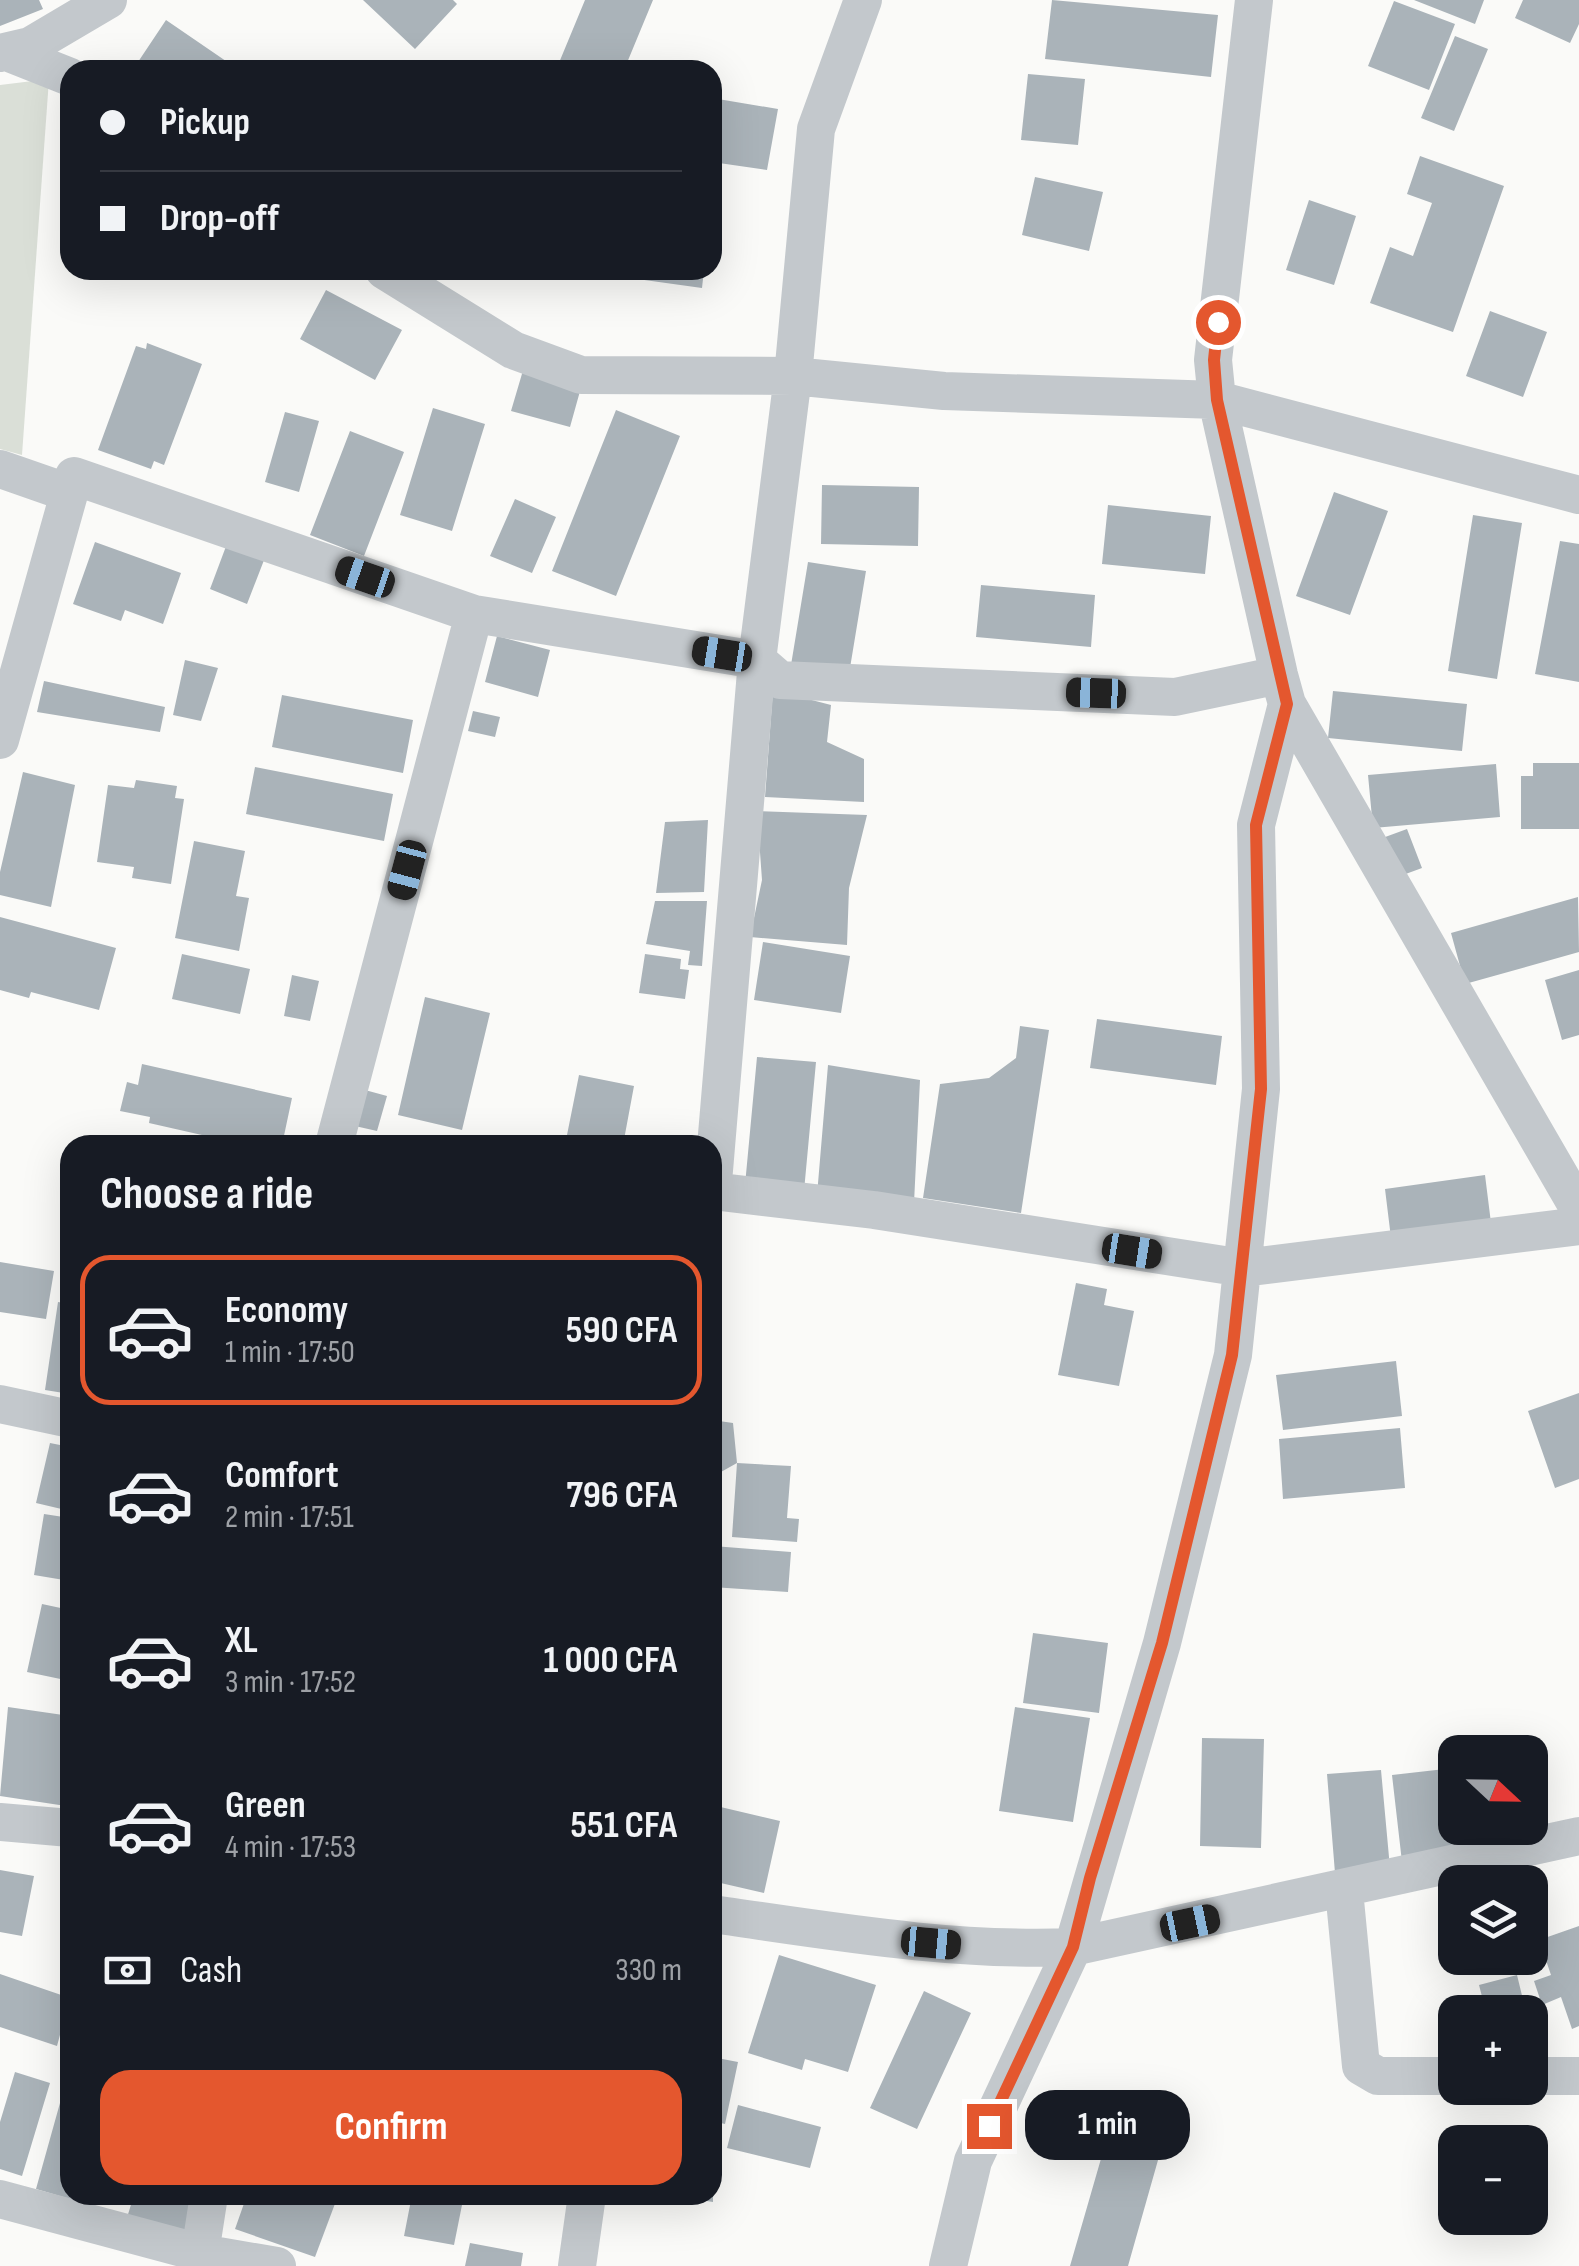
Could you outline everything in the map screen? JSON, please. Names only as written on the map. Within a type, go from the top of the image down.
[{"type":"street","points":[[4,52],[30,46],[108,0]]},
{"type":"street","points":[[718,1135],[757,660],[793,376],[816,129],[863,0]]},
{"type":"street","points":[[1254,0],[1214,360],[1217,400],[1283,689],[1579,1209]]},
{"type":"street","points":[[70,23],[74,60]]},
{"type":"street","points":[[4,52],[60,73]]},
{"type":"street","points":[[400,280],[514,350],[580,375],[793,376],[944,391],[1217,400],[1579,495]]},
{"type":"street","points":[[0,469],[69,493]]},
{"type":"street","points":[[0,740],[74,476],[474,614],[757,660],[780,680],[1175,697],[1283,689]]},
{"type":"street","points":[[337,1135],[474,614]]},
{"type":"street","points":[[948,2266],[972,2162],[1073,1947],[1090,1878],[1162,1643],[1232,1355],[1261,1089],[1256,825],[1283,689]]},
{"type":"street","points":[[722,1193],[874,1210],[1243,1268],[1579,1226]]},
{"type":"street","points":[[0,1404],[60,1417]]},
{"type":"street","points":[[0,1822],[60,1827]]},
{"type":"street","points":[[722,1915],[893,1940],[1007,1950],[1073,1947],[1579,1836]]},
{"type":"street","points":[[1344,1890],[1361,2066],[1378,2076],[1438,2076]]},
{"type":"street","points":[[1548,2076],[1579,2076]]},
{"type":"street","points":[[0,2199],[199,2260],[277,2266]]},
{"type":"street","points":[[199,2260],[207,2205]]},
{"type":"street","points":[[576,2266],[585,2205]]},
{"type":"shaded area","points":[[49,79],[22,455],[0,449],[0,85]]},
{"type":"building","points":[[0,0],[39,0],[43,9],[0,26]]},
{"type":"building","points":[[363,0],[453,0],[457,4],[415,49]]},
{"type":"building","points":[[585,0],[653,0],[628,60],[560,60]]},
{"type":"building","points":[[1052,0],[1218,15],[1211,77],[1045,59]]},
{"type":"building","points":[[1414,0],[1484,0],[1475,24]]},
{"type":"building","points":[[1523,0],[1579,0],[1579,24],[1570,43],[1515,18]]},
{"type":"building","points":[[1394,1],[1455,24],[1429,90],[1368,66]]},
{"type":"building","points":[[166,20],[224,60],[139,60]]},
{"type":"building","points":[[1455,36],[1488,49],[1454,131],[1421,118]]},
{"type":"building","points":[[1028,74],[1085,79],[1078,145],[1021,140]]},
{"type":"building","points":[[722,100],[778,109],[767,170],[722,163]]},
{"type":"building","points":[[1420,156],[1504,186],[1453,332],[1370,303],[1390,247],[1413,256],[1432,203],[1407,194]]},
{"type":"building","points":[[1035,177],[1103,192],[1089,251],[1022,235]]},
{"type":"building","points":[[1309,200],[1356,216],[1334,285],[1286,270]]},
{"type":"building","points":[[644,280],[703,280],[702,288]]},
{"type":"building","points":[[326,290],[402,330],[375,380],[300,339]]},
{"type":"building","points":[[1490,311],[1547,332],[1523,397],[1466,376]]},
{"type":"building","points":[[147,343],[202,364],[164,465],[154,461],[151,469],[98,450],[136,346],[146,349]]},
{"type":"building","points":[[524,367],[582,384],[570,427],[511,411]]},
{"type":"building","points":[[433,408],[485,424],[452,531],[400,515]]},
{"type":"building","points":[[616,410],[680,436],[616,596],[552,571]]},
{"type":"building","points":[[285,412],[319,421],[299,492],[265,482]]},
{"type":"building","points":[[350,431],[404,452],[364,556],[310,535]]},
{"type":"building","points":[[822,485],[919,487],[918,546],[821,544]]},
{"type":"building","points":[[1334,492],[1388,511],[1350,615],[1296,596]]},
{"type":"building","points":[[515,499],[556,517],[532,573],[490,556]]},
{"type":"building","points":[[1108,505],[1211,516],[1205,574],[1102,564]]},
{"type":"building","points":[[1473,515],[1522,523],[1497,679],[1448,671]]},
{"type":"building","points":[[228,541],[266,555],[247,604],[210,589]]},
{"type":"building","points":[[1560,541],[1579,544],[1579,682],[1535,674]]},
{"type":"building","points":[[95,542],[181,573],[163,624],[125,610],[121,621],[73,604]]},
{"type":"building","points":[[808,562],[866,571],[849,674],[791,665]]},
{"type":"building","points":[[981,585],[1095,595],[1091,647],[976,637]]},
{"type":"building","points":[[497,636],[550,650],[538,697],[485,682]]},
{"type":"building","points":[[185,660],[218,668],[201,721],[173,715]]},
{"type":"building","points":[[44,681],[165,707],[160,732],[37,712]]},
{"type":"building","points":[[773,690],[831,705],[827,742],[864,759],[864,802],[765,797]]},
{"type":"building","points":[[1333,691],[1467,704],[1462,751],[1328,738]]},
{"type":"building","points":[[282,695],[413,720],[403,773],[272,747]]},
{"type":"building","points":[[473,711],[500,717],[495,737],[468,731]]},
{"type":"building","points":[[1533,763],[1579,763],[1579,829],[1521,829],[1521,776],[1533,776]]},
{"type":"building","points":[[1496,764],[1500,817],[1373,828],[1368,775]]},
{"type":"building","points":[[255,767],[393,794],[384,841],[246,814]]},
{"type":"building","points":[[23,772],[75,785],[51,907],[0,895],[0,872]]},
{"type":"building","points":[[136,780],[177,786],[175,798],[184,799],[171,884],[132,878],[134,867],[97,862],[108,785],[134,788]]},
{"type":"building","points":[[757,811],[867,815],[849,888],[847,945],[750,937],[762,880]]},
{"type":"building","points":[[708,820],[704,892],[656,893],[665,822]]},
{"type":"building","points":[[1407,829],[1422,868],[1392,879],[1377,840]]},
{"type":"building","points":[[194,841],[245,851],[236,896],[249,898],[239,951],[175,938]]},
{"type":"building","points":[[1578,897],[1579,952],[1465,984],[1451,933]]},
{"type":"building","points":[[655,901],[707,901],[702,966],[688,965],[690,951],[646,944]]},
{"type":"building","points":[[0,917],[116,948],[99,1010],[31,992],[29,998],[0,990]]},
{"type":"building","points":[[763,942],[850,956],[841,1013],[754,1000]]},
{"type":"building","points":[[182,954],[250,969],[240,1014],[172,999]]},
{"type":"building","points":[[645,954],[681,959],[680,969],[689,970],[685,999],[639,993]]},
{"type":"building","points":[[1579,970],[1579,1035],[1562,1040],[1545,980]]},
{"type":"building","points":[[292,975],[319,981],[310,1021],[284,1016]]},
{"type":"building","points":[[425,997],[490,1013],[462,1130],[398,1115]]},
{"type":"building","points":[[1097,1019],[1222,1036],[1216,1085],[1090,1068]]},
{"type":"building","points":[[1020,1026],[1049,1030],[1021,1213],[923,1198],[940,1084],[989,1078],[1016,1058]]},
{"type":"building","points":[[757,1057],[816,1062],[804,1191],[745,1185]]},
{"type":"building","points":[[142,1064],[292,1098],[284,1135],[202,1135],[149,1123],[150,1117],[120,1111],[127,1082],[138,1085]]},
{"type":"building","points":[[828,1065],[920,1080],[914,1203],[817,1195]]},
{"type":"building","points":[[579,1075],[634,1086],[625,1135],[567,1135]]},
{"type":"building","points":[[365,1090],[387,1096],[377,1131],[355,1126]]},
{"type":"building","points":[[1485,1175],[1491,1223],[1391,1238],[1385,1189]]},
{"type":"building","points":[[0,1262],[54,1271],[46,1319],[0,1312]]},
{"type":"building","points":[[1076,1283],[1107,1289],[1104,1305],[1134,1311],[1119,1386],[1058,1375]]},
{"type":"building","points":[[58,1302],[60,1392],[45,1390]]},
{"type":"building","points":[[1396,1361],[1402,1416],[1283,1430],[1276,1375]]},
{"type":"building","points":[[1579,1393],[1579,1479],[1555,1488],[1528,1411]]},
{"type":"building","points":[[722,1421],[733,1423],[737,1463],[722,1471]]},
{"type":"building","points":[[1400,1428],[1405,1488],[1283,1499],[1279,1439]]},
{"type":"building","points":[[50,1443],[60,1445],[60,1509],[36,1503]]},
{"type":"building","points":[[737,1463],[791,1466],[787,1518],[799,1519],[797,1542],[732,1537]]},
{"type":"building","points":[[44,1514],[60,1516],[60,1579],[34,1575]]},
{"type":"building","points":[[722,1547],[791,1552],[788,1592],[722,1588]]},
{"type":"building","points":[[42,1604],[60,1608],[60,1679],[27,1672]]},
{"type":"building","points":[[1033,1633],[1108,1643],[1099,1713],[1023,1703]]},
{"type":"building","points":[[8,1707],[60,1715],[60,1805],[0,1796]]},
{"type":"building","points":[[1015,1707],[1090,1718],[1073,1822],[999,1811]]},
{"type":"building","points":[[1202,1738],[1264,1739],[1261,1848],[1200,1846]]},
{"type":"building","points":[[1381,1770],[1390,1868],[1335,1873],[1327,1774]]},
{"type":"building","points":[[1438,1770],[1438,1845],[1454,1845],[1455,1855],[1402,1862],[1392,1775]]},
{"type":"building","points":[[722,1807],[780,1821],[764,1893],[722,1883]]},
{"type":"building","points":[[0,1870],[34,1876],[22,1936],[0,1932]]},
{"type":"building","points":[[1579,1926],[1579,2026],[1572,2029],[1561,1997],[1548,2002],[1548,1995],[1539,1995],[1534,1981],[1551,1975],[1548,1937]]},
{"type":"building","points":[[779,1955],[876,1985],[848,2072],[805,2059],[802,2070],[748,2053]]},
{"type":"building","points":[[0,1974],[60,1995],[57,2046],[0,2027]]},
{"type":"building","points":[[1517,1975],[1522,1995],[1482,1995],[1479,1985]]},
{"type":"building","points":[[924,1991],[971,2013],[917,2129],[870,2108]]},
{"type":"building","points":[[722,2059],[738,2062],[725,2124],[722,2123]]},
{"type":"building","points":[[15,2072],[50,2083],[22,2176],[0,2169],[0,2122]]},
{"type":"building","points":[[60,2103],[60,2196],[36,2189]]},
{"type":"building","points":[[738,2105],[821,2127],[810,2168],[727,2148]]},
{"type":"building","points":[[1109,2131],[1162,2146],[1128,2266],[1070,2266]]},
{"type":"building","points":[[131,2205],[195,2205],[182,2243],[125,2224]]},
{"type":"building","points":[[243,2205],[334,2205],[315,2257],[235,2229]]},
{"type":"building","points":[[410,2205],[462,2205],[454,2245],[404,2236]]},
{"type":"building","points":[[470,2243],[523,2253],[521,2266],[465,2266]]},
{"type":"route","points":[[989,2126],[1073,1947],[1090,1878],[1162,1643],[1236,1326],[1261,1089],[1256,825],[1287,704],[1217,400],[1214,360],[1218,322]]}]
